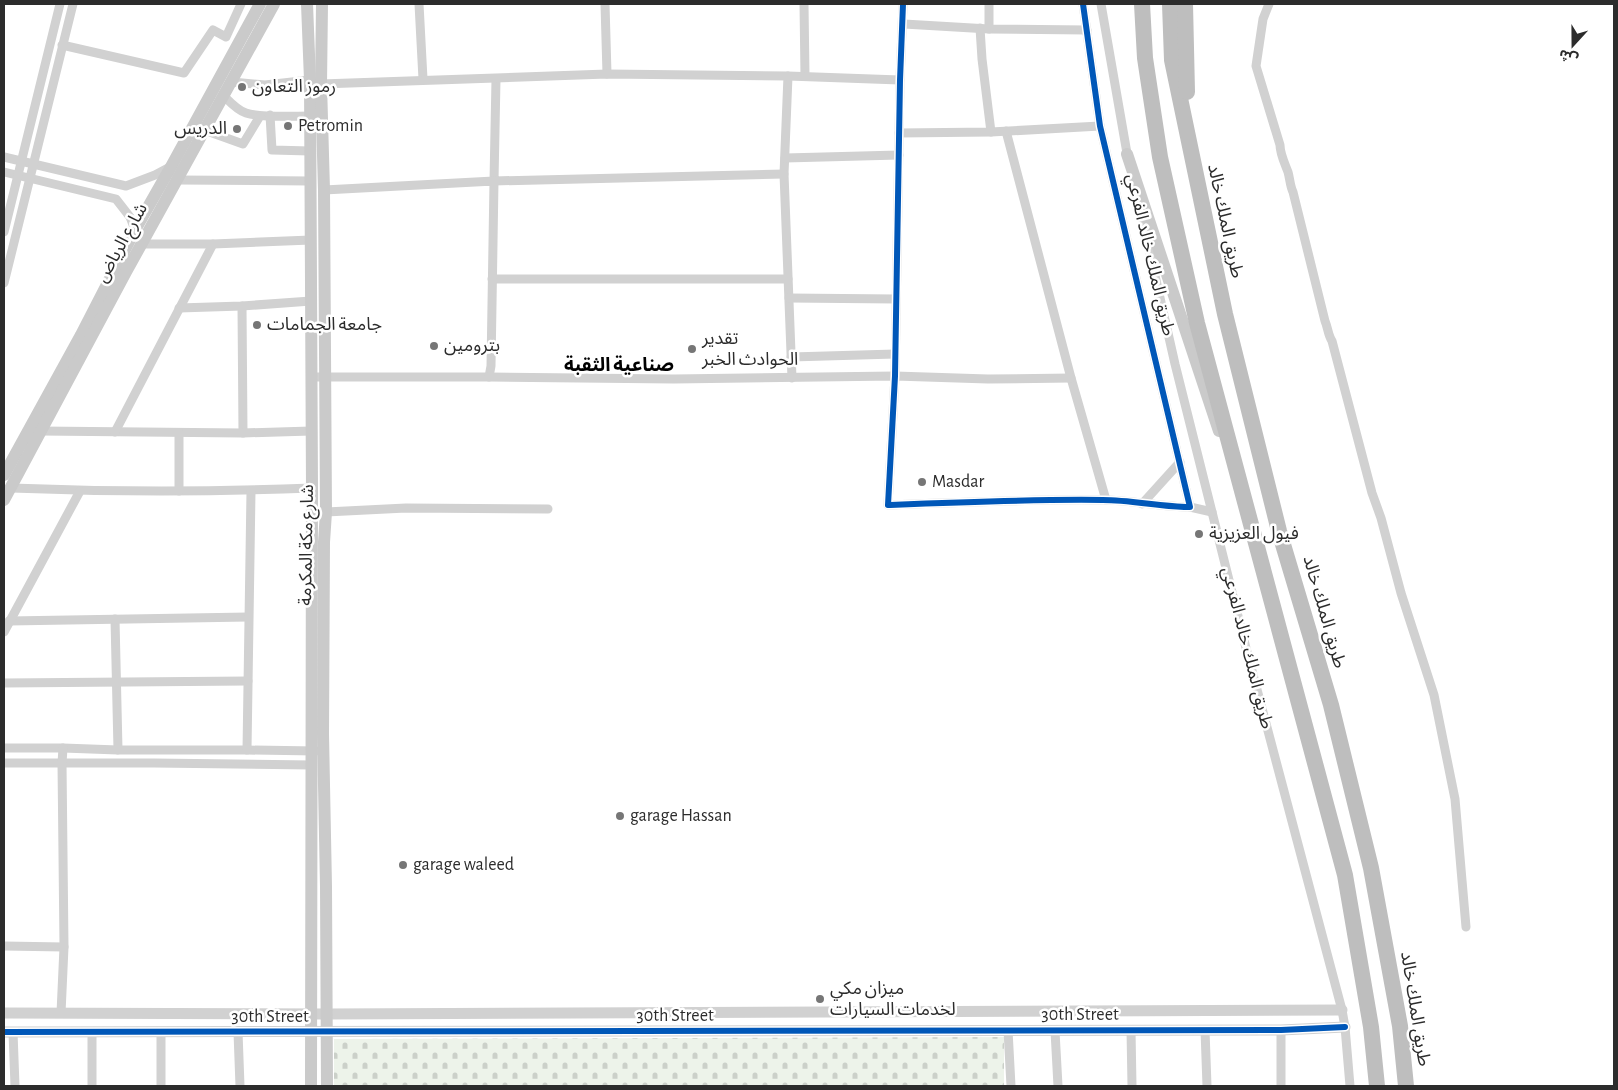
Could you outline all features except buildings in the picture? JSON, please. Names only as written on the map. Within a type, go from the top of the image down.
[{"type":"highway","points":[[1142,4],[1145,58],[1160,157],[1197,323],[1345,875],[1371,1027],[1377,1086]]},
{"type":"highway","name":"طريق الملك خالد","points":[[1170,4],[1172,60],[1224,314],[1279,531],[1331,705],[1371,868],[1400,1026],[1406,1086]]},
{"type":"highway","points":[[1185,4],[1185,58],[1190,149]]},
{"type":"main road","name":"شارع الرياض","points":[[4,500],[141,244],[232,82],[253,31],[260,4]]},
{"type":"main road","name":"شارع الرياض","points":[[4,476],[81,335],[135,230],[253,31],[274,4]]},
{"type":"main road","name":"شارع مكة المكرمة","points":[[307,4],[316,82],[324,190],[326,512],[317,751],[312,765],[311,1086]]},
{"type":"main road","name":"شارع مكة المكرمة","points":[[322,4],[316,82],[310,116],[310,301],[317,751],[327,1014],[327,1086]]},
{"type":"main road","points":[[1127,154],[1195,364],[1253,530]]},
{"type":"main road","points":[[310,236],[316,233],[324,246]]},
{"type":"street","points":[[4,232],[60,4]]},
{"type":"street","points":[[4,283],[73,4]]},
{"type":"street","points":[[62,45],[184,73],[212,30],[226,37],[241,4]]},
{"type":"street","points":[[419,4],[423,79]]},
{"type":"street","points":[[606,4],[607,74]]},
{"type":"street","points":[[804,4],[805,76]]},
{"type":"street","points":[[904,4],[900,80],[895,376],[888,505],[1013,500],[1106,500],[1171,507],[1190,507],[1212,512]]},
{"type":"street","points":[[989,4],[984,28],[982,59],[991,132]]},
{"type":"street","points":[[1083,4],[1100,126],[1190,507]]},
{"type":"street","name":"طريق الملك خالد الفرعي","points":[[1101,4],[1127,154],[1175,364],[1246,648],[1342,1010],[1350,1086]]},
{"type":"street","points":[[1268,4],[1262,19],[1256,66],[1284,164],[1289,174],[1290,186],[1325,321],[1329,330],[1328,336],[1332,341],[1372,493],[1381,518],[1401,593],[1434,695],[1456,799],[1466,927]]},
{"type":"street","points":[[904,24],[1087,30]]},
{"type":"street","points":[[232,82],[264,85],[607,74],[805,76],[900,80]]},
{"type":"street","points":[[788,76],[784,174],[792,378]]},
{"type":"street","points":[[489,377],[496,78]]},
{"type":"street","points":[[224,96],[236,108],[245,113],[260,116],[310,116]]},
{"type":"street","points":[[270,115],[272,150],[310,151]]},
{"type":"street","points":[[204,130],[243,144],[260,116]]},
{"type":"street","points":[[900,132],[991,132],[1100,126]]},
{"type":"street","points":[[1006,131],[1071,378],[1106,500]]},
{"type":"street","points":[[785,158],[899,155]]},
{"type":"street","points":[[4,157],[126,186],[172,166]]},
{"type":"street","points":[[4,172],[116,199],[130,217],[135,230]]},
{"type":"street","points":[[324,190],[494,181],[784,174]]},
{"type":"street","points":[[177,180],[310,181]]},
{"type":"street","points":[[116,199],[120,185]]},
{"type":"street","points":[[141,244],[213,244],[310,236]]},
{"type":"street","points":[[115,432],[213,244]]},
{"type":"street","points":[[492,279],[788,279]]},
{"type":"street","points":[[789,298],[896,299]]},
{"type":"street","points":[[179,308],[310,301]]},
{"type":"street","points":[[242,306],[243,433]]},
{"type":"street","points":[[791,356],[895,354]]},
{"type":"street","points":[[311,377],[674,379],[895,376],[988,379],[1071,378]]},
{"type":"street","points":[[40,431],[179,433],[311,431]]},
{"type":"street","points":[[179,433],[179,491]]},
{"type":"street","points":[[1142,504],[1180,462]]},
{"type":"street","points":[[11,488],[80,491],[251,491],[312,488]]},
{"type":"street","points":[[4,632],[80,491]]},
{"type":"street","points":[[247,750],[251,491]]},
{"type":"street","points":[[326,512],[406,508],[548,508]]},
{"type":"street","points":[[9,621],[248,617]]},
{"type":"street","points":[[114,619],[118,750]]},
{"type":"street","points":[[4,683],[248,681]]},
{"type":"street","points":[[4,748],[317,751]]},
{"type":"street","points":[[61,1014],[64,947],[63,748]]},
{"type":"street","points":[[4,763],[312,765]]},
{"type":"street","points":[[4,946],[64,947]]},
{"type":"street","name":"30th Street","points":[[4,1014],[1342,1010]]},
{"type":"street","name":"30th Street","points":[[8,1032],[1281,1030],[1345,1027]]},
{"type":"street","points":[[1008,1030],[1011,1086]]},
{"type":"street","points":[[1055,1030],[1058,1086]]},
{"type":"street","points":[[1131,1030],[1132,1086]]},
{"type":"street","points":[[1205,1030],[1207,1086]]},
{"type":"street","points":[[1281,1030],[1281,1086]]},
{"type":"street","points":[[8,1032],[15,1086]]},
{"type":"street","points":[[92,1032],[92,1086]]},
{"type":"street","points":[[161,1032],[161,1086]]},
{"type":"street","points":[[238,1032],[240,1086]]},
{"type":"green space","points":[[1004,1037],[1004,1086],[334,1086],[334,1039]]},
{"type":"cycle path","points":[[903,4],[895,376],[888,505],[995,501],[1114,500],[1190,507],[1100,126],[1083,4]]},
{"type":"cycle path","points":[[4,1032],[1281,1030],[1345,1027]]},
{"type":"place","name":"رموز التعاون","points":[[242,87]]},
{"type":"place","name":"Petromin","points":[[288,126]]},
{"type":"place","name":"الدريس","points":[[237,129]]},
{"type":"place","name":"جامعة الجمامات","points":[[257,325]]},
{"type":"place","name":"بترومين","points":[[434,346]]},
{"type":"place","name":"تقدير الحوادث الخبر","points":[[692,349]]},
{"type":"place","name":"Masdar","points":[[922,482]]},
{"type":"place","name":"فيول العزيزية","points":[[1199,534]]},
{"type":"place","name":"garage Hassan","points":[[620,816]]},
{"type":"place","name":"garage waleed","points":[[403,865]]},
{"type":"place","name":"ميزان مكي لخدمات السيارات","points":[[820,999]]},
{"type":"district","name":"صناعية الثقبة","points":[[619,365]]}]
